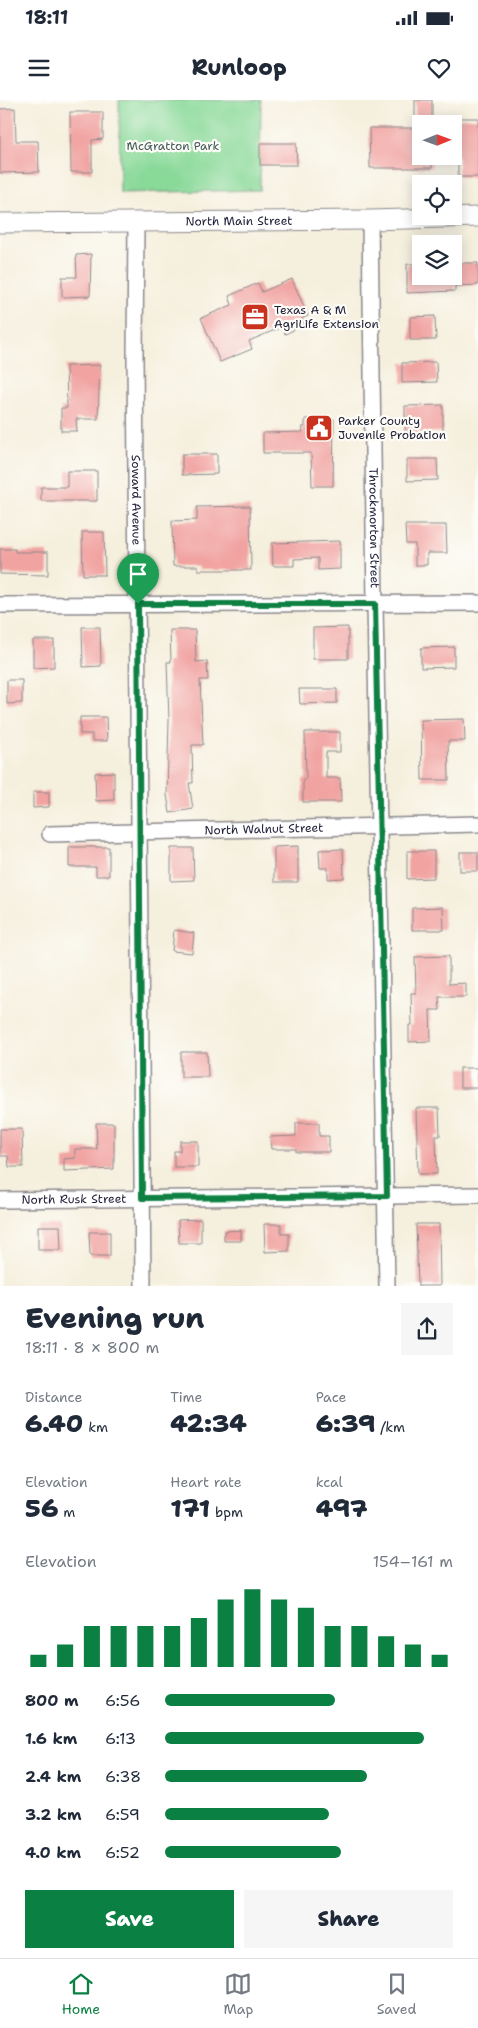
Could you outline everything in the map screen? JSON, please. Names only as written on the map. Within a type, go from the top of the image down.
[{"type":"main road","name":"North Main Street","points":[[0,223],[370,220],[478,217]]},
{"type":"street","name":"Throckmorton Street","points":[[370,220],[387,1286]]},
{"type":"street","name":"Soward Avenue","points":[[136,222],[135,357],[144,1286]]},
{"type":"street","points":[[0,605],[478,603]]},
{"type":"street","name":"North Walnut Street","points":[[50,834],[478,824]]},
{"type":"street","name":"North Rusk Street","points":[[0,1200],[478,1196]]},
{"type":"green space","name":"McGratton Park","points":[[119,100],[261,100],[260,190],[120,193]]},
{"type":"building","points":[[415,100],[432,100],[432,115],[415,115]]},
{"type":"building","points":[[15,108],[16,141],[38,141],[39,172],[0,173],[0,109]]},
{"type":"building","points":[[70,112],[103,112],[103,139],[92,140],[92,172],[71,172]]},
{"type":"building","points":[[462,118],[478,118],[478,177],[462,177],[462,175],[458,175],[458,165],[462,165]]},
{"type":"building","points":[[369,128],[412,128],[412,165],[432,165],[432,168],[370,168]]},
{"type":"building","points":[[260,143],[296,143],[297,165],[260,165]]},
{"type":"building","points":[[91,254],[90,296],[62,297],[62,277],[77,277],[76,255]]},
{"type":"building","points":[[462,263],[478,263],[478,285],[455,286],[455,291],[407,293],[407,264],[412,264],[412,285],[462,285]]},
{"type":"building","points":[[292,279],[308,316],[301,319],[304,325],[285,334],[282,327],[249,341],[252,349],[220,362],[201,318],[232,305],[229,296],[258,283],[262,292]]},
{"type":"building","points":[[435,316],[436,340],[410,340],[410,317]]},
{"type":"building","points":[[436,362],[437,382],[402,383],[402,363]]},
{"type":"building","points":[[100,365],[98,419],[76,419],[77,431],[61,431],[61,408],[67,408],[66,366]]},
{"type":"building","points":[[443,405],[443,432],[405,433],[405,406]]},
{"type":"building","points":[[305,419],[334,419],[333,486],[312,486],[311,453],[263,453],[263,433],[303,432],[302,427],[305,427]]},
{"type":"building","points":[[182,454],[217,454],[217,474],[182,475]]},
{"type":"building","points":[[407,459],[437,459],[438,480],[407,481]]},
{"type":"building","points":[[67,471],[97,471],[97,501],[41,501],[41,487],[67,487]]},
{"type":"building","points":[[250,506],[251,570],[198,570],[198,566],[173,566],[172,521],[197,520],[197,507]]},
{"type":"building","points":[[405,525],[446,525],[447,553],[427,553],[427,565],[415,565],[415,544],[406,544]]},
{"type":"building","points":[[82,532],[104,532],[105,575],[83,575]]},
{"type":"building","points":[[340,541],[340,569],[318,570],[318,558],[294,559],[294,566],[273,566],[272,543]]},
{"type":"building","points":[[0,549],[15,549],[15,552],[48,552],[48,575],[0,574]]},
{"type":"building","points":[[82,627],[100,627],[101,666],[83,667]]},
{"type":"building","points":[[348,627],[348,659],[313,659],[313,628]]},
{"type":"building","points":[[170,630],[195,630],[196,662],[207,661],[208,680],[200,680],[203,745],[192,745],[193,783],[189,783],[193,809],[170,813],[167,795],[169,720],[167,662],[171,662]]},
{"type":"building","points":[[33,640],[54,640],[54,667],[33,668]]},
{"type":"building","points":[[454,647],[454,667],[421,668],[421,648]]},
{"type":"building","points":[[7,680],[22,680],[22,703],[7,704]]},
{"type":"building","points":[[299,689],[337,689],[337,703],[300,704]]},
{"type":"building","points":[[80,717],[106,717],[107,741],[92,741],[92,734],[80,734]]},
{"type":"building","points":[[464,719],[465,741],[448,741],[449,780],[422,780],[421,720]]},
{"type":"building","points":[[305,732],[340,732],[340,752],[326,752],[326,778],[340,778],[341,802],[303,802],[303,779],[306,779]]},
{"type":"building","points":[[114,772],[114,800],[96,801],[95,773]]},
{"type":"building","points":[[33,792],[49,792],[49,807],[33,808]]},
{"type":"building","points":[[298,846],[298,882],[274,882],[274,847]]},
{"type":"building","points":[[69,847],[109,847],[109,876],[96,876],[96,867],[69,867]]},
{"type":"building","points":[[171,848],[193,848],[194,880],[171,881]]},
{"type":"building","points":[[343,849],[344,878],[328,879],[328,868],[320,868],[319,850]]},
{"type":"building","points":[[407,851],[434,851],[434,878],[407,879]]},
{"type":"building","points":[[460,852],[478,852],[478,871],[460,871]]},
{"type":"building","points":[[443,907],[444,930],[412,930],[412,908]]},
{"type":"building","points":[[174,930],[194,933],[192,953],[172,951]]},
{"type":"building","points":[[449,956],[449,984],[466,983],[466,997],[439,997],[440,1010],[430,1010],[431,1041],[409,1042],[409,1025],[412,1025],[411,993],[416,993],[415,957]]},
{"type":"building","points":[[181,1052],[207,1052],[208,1077],[181,1077]]},
{"type":"building","points":[[460,1068],[478,1068],[478,1088],[460,1088]]},
{"type":"building","points":[[416,1108],[439,1108],[440,1136],[436,1136],[437,1174],[418,1174]]},
{"type":"building","points":[[96,1123],[114,1123],[114,1169],[64,1171],[64,1159],[75,1158],[75,1149],[97,1149]]},
{"type":"building","points":[[296,1123],[319,1123],[319,1136],[329,1136],[329,1152],[296,1152],[296,1149],[271,1149],[270,1137],[296,1136]]},
{"type":"building","points":[[0,1129],[22,1129],[23,1167],[9,1167],[8,1156],[0,1156]]},
{"type":"building","points":[[180,1141],[198,1141],[198,1167],[174,1167],[174,1151],[180,1151]]},
{"type":"building","points":[[201,1219],[201,1243],[179,1243],[178,1220]]},
{"type":"building","points":[[264,1224],[281,1224],[281,1234],[289,1234],[289,1251],[265,1252]]},
{"type":"building","points":[[416,1224],[439,1224],[440,1286],[418,1286]]},
{"type":"building","points":[[38,1226],[60,1226],[61,1250],[38,1250]]},
{"type":"building","points":[[241,1230],[241,1241],[224,1241],[224,1231]]},
{"type":"building","points":[[89,1232],[110,1232],[110,1256],[90,1256]]},
{"type":"place","name":"Texas A & M AgriLife Extension","points":[[255,317]]},
{"type":"place","name":"Parker County Juvenile Probation","points":[[319,428]]},
{"type":"route","points":[[138,604],[375,604],[387,1196],[142,1198],[138,604]]}]
